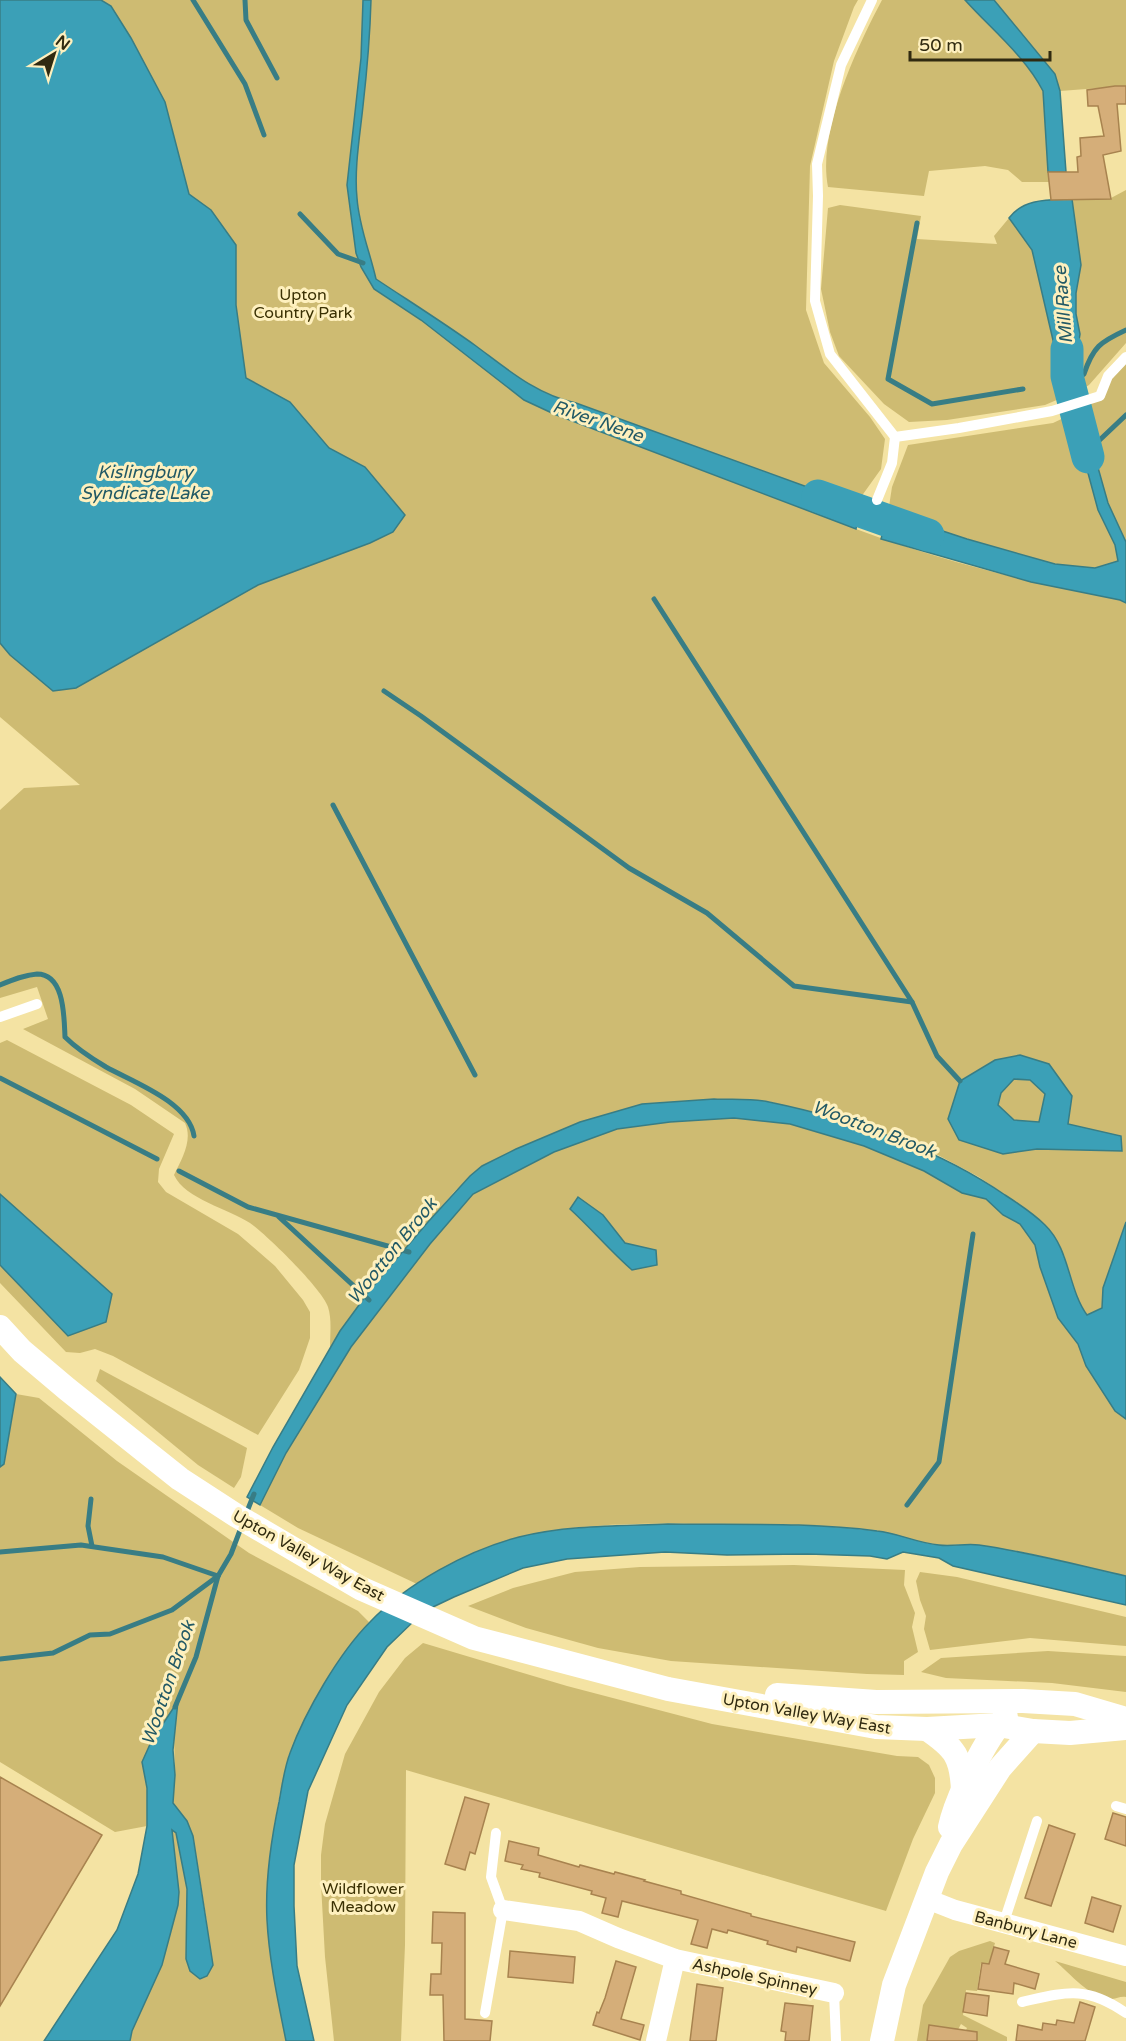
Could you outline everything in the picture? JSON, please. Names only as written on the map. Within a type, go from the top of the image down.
[{"type":"street","name":"Upton Valley Way East","points":[[0,1327],[22,1351],[180,1479],[292,1549],[360,1588],[474,1638],[668,1689],[876,1727],[927,1729],[998,1725],[1033,1731],[1070,1733],[1126,1728]]},
{"type":"street","name":"Upton Valley Way East","points":[[668,1689],[876,1702],[1023,1701],[1075,1704],[1126,1719]]},
{"type":"street","points":[[951,1844],[950,1825],[963,1792],[998,1725],[1023,1701]]},
{"type":"street","points":[[927,1729],[948,1744],[957,1759],[962,1770],[963,1792]]},
{"type":"street","points":[[882,2041],[894,1985],[937,1872],[951,1844],[1000,1768],[1033,1731]]},
{"type":"street","name":"Banbury Lane","points":[[927,1899],[955,1910],[1126,1956]]},
{"type":"street","name":"Ashpole Spinney","points":[[503,1910],[579,1921],[675,1959],[834,1993]]},
{"type":"street","name":"Ashpole Spinney","points":[[656,2041],[675,1959]]},
{"type":"lane","points":[[872,0],[841,65],[817,164],[815,301],[830,354],[895,437],[892,464],[877,500]]},
{"type":"lane","points":[[895,437],[1052,411],[1100,396],[1108,376],[1126,357]]},
{"type":"lane","points":[[0,1017],[37,1004]]},
{"type":"lane","points":[[1004,1922],[1037,1821]]},
{"type":"lane","points":[[485,2013],[503,1910],[491,1877],[496,1833]]},
{"type":"lane","points":[[1022,2002],[1066,1992],[1079,1993],[1106,2001],[1126,2013]]},
{"type":"lane","points":[[834,1993],[836,2041]]},
{"type":"green space","name":"Upton Country Park","points":[[0,0],[858,0],[834,61],[810,166],[806,310],[824,363],[870,417],[885,439],[881,469],[861,497],[856,529],[888,541],[986,570],[1126,603],[1126,1222],[1103,1288],[1102,1309],[1087,1315],[1079,1304],[1064,1255],[1014,1201],[979,1177],[936,1154],[869,1128],[767,1101],[714,1099],[642,1104],[482,1166],[454,1192],[370,1290],[330,1348],[328,1307],[316,1288],[258,1229],[241,1218],[197,1197],[188,1191],[174,1175],[187,1143],[185,1123],[135,1089],[23,1029],[48,1019],[37,987],[0,998],[0,810],[24,788],[80,785],[0,717]],"holes":[[[1020,1055],[1049,1064],[1068,1124],[1120,1136],[1122,1150],[1037,1149],[1003,1154],[960,1081],[995,1060]]]},
{"type":"green space","points":[[882,0],[965,0],[1007,43],[1036,78],[1043,91],[1049,182],[1022,182],[1008,170],[985,166],[929,171],[924,196],[828,187],[826,165],[833,117],[861,42]]},
{"type":"green space","points":[[994,0],[1126,0],[1126,86],[1060,91],[1055,74]]},
{"type":"green space","points":[[1126,190],[1126,343],[1089,385],[1078,392],[1075,366],[1080,334],[1076,314],[1072,199],[1111,198]]},
{"type":"green space","points":[[840,205],[921,216],[917,239],[997,244],[994,236],[1009,218],[1032,250],[1066,396],[1045,405],[947,420],[909,422],[884,404],[839,356],[830,332],[821,289],[828,208]]},
{"type":"green space","points":[[1126,357],[1126,558],[1101,506],[1074,403],[1100,396]]},
{"type":"green space","points":[[1072,414],[1098,510],[1115,545],[1118,561],[1095,568],[1055,564],[966,539],[888,513],[892,487],[908,445],[1053,423]]},
{"type":"green space","points":[[7,1040],[131,1105],[174,1134],[159,1169],[158,1182],[166,1192],[238,1234],[275,1266],[303,1300],[310,1312],[310,1338],[299,1370],[258,1435],[113,1356],[95,1349],[80,1353],[66,1352],[0,1283],[0,1265],[68,1336],[112,1294],[0,1195],[0,1043]]},
{"type":"green space","points":[[1014,1079],[1030,1080],[1045,1094],[1039,1122],[1014,1120],[997,1105],[1001,1093]]},
{"type":"green space","points":[[734,1118],[790,1124],[864,1146],[924,1171],[962,1193],[986,1199],[1003,1215],[1020,1224],[1035,1245],[1040,1267],[1058,1318],[1078,1344],[1086,1366],[1115,1411],[1126,1419],[1126,1576],[1013,1550],[970,1544],[923,1543],[885,1532],[860,1529],[659,1524],[603,1525],[520,1537],[467,1556],[417,1584],[298,1528],[260,1505],[286,1453],[351,1347],[430,1244],[473,1194],[554,1152],[617,1129],[670,1122]]},
{"type":"green space","points":[[100,1369],[247,1448],[241,1477],[234,1488],[198,1465],[96,1381]]},
{"type":"green space","points":[[16,1394],[39,1398],[117,1461],[249,1553],[358,1611],[369,1622],[324,1684],[303,1723],[289,1754],[280,1793],[274,1826],[270,1954],[286,2041],[130,2041],[132,2031],[162,1965],[178,1905],[179,1892],[172,1830],[176,1833],[187,1889],[187,1959],[207,1923],[193,1836],[187,1821],[173,1803],[174,1737],[142,1762],[147,1788],[147,1826],[115,1832],[0,1762],[0,1467],[4,1464]]},
{"type":"green space","points":[[794,1565],[905,1570],[904,1585],[915,1613],[912,1627],[918,1652],[904,1661],[904,1675],[671,1661],[598,1648],[526,1628],[468,1606],[513,1588],[575,1572],[640,1567]]},
{"type":"green space","points":[[920,1572],[957,1577],[1126,1617],[1126,1646],[1030,1638],[930,1650],[924,1629],[926,1616],[916,1581]]},
{"type":"green space","name":"Wildflower Meadow","points":[[423,1643],[567,1686],[712,1724],[897,1756],[918,1757],[929,1765],[935,1778],[935,1793],[913,1839],[886,1911],[406,1770],[405,1945],[401,2041],[334,2041],[325,1957],[321,1884],[321,1855],[325,1824],[345,1754],[379,1692],[405,1658]]},
{"type":"green space","points":[[1048,1651],[1126,1656],[1126,1692],[1052,1683],[946,1678],[921,1672],[941,1658]]},
{"type":"green space","points":[[990,1941],[995,1943],[989,1964],[981,1963],[977,1991],[966,1990],[963,2015],[1007,2037],[1007,2041],[961,2041],[967,2028],[961,2024],[953,2039],[939,2027],[929,2025],[927,2041],[917,2041],[923,2005],[950,1957],[959,1951]]},
{"type":"green space","points":[[1055,1961],[1126,1982],[1126,1997],[1104,1998],[1088,1990]]},
{"type":"water","name":"Kislingbury Syndicate Lake","points":[[0,0],[101,0],[111,6],[165,102],[189,194],[211,210],[236,245],[236,305],[246,378],[290,402],[329,448],[365,467],[405,515],[393,532],[370,543],[258,585],[76,688],[53,691],[10,655],[0,643]]},
{"type":"water","points":[[363,0],[371,0],[371,13],[356,187],[360,219],[376,279],[464,337],[511,372],[548,394],[821,492],[845,499],[861,497],[856,529],[554,414],[524,400],[421,320],[374,289],[356,253],[347,185],[361,58]]},
{"type":"water","points":[[965,0],[994,0],[1055,74],[1060,91],[1066,172],[1048,172],[1043,91],[1036,78],[1017,54]]},
{"type":"water","points":[[1072,199],[1081,265],[1076,293],[1076,314],[1080,334],[1075,366],[1078,392],[1066,396],[1032,250],[1009,218],[1015,211],[1029,203]]},
{"type":"water","points":[[1082,411],[1108,503],[1126,542],[1126,603],[1031,582],[881,539],[888,513],[1055,564],[1095,568],[1118,561],[1115,545],[1098,510],[1072,414]]},
{"type":"water","points":[[1020,1055],[1049,1064],[1072,1096],[1068,1124],[1121,1136],[1122,1151],[1037,1149],[1003,1154],[959,1140],[948,1119],[960,1081],[995,1060]],"holes":[[[1014,1079],[1030,1080],[1045,1094],[1039,1122],[1014,1120],[998,1105],[1001,1093]]]},
{"type":"water","points":[[714,1099],[762,1101],[831,1117],[921,1149],[978,1178],[1031,1213],[1053,1235],[1087,1315],[1102,1308],[1103,1288],[1126,1222],[1126,1419],[1115,1411],[1086,1366],[1078,1344],[1058,1318],[1040,1267],[1035,1245],[1020,1224],[1003,1215],[986,1199],[962,1193],[924,1171],[864,1146],[790,1124],[734,1118],[670,1122],[617,1129],[554,1152],[473,1194],[430,1244],[351,1347],[286,1453],[260,1505],[247,1497],[340,1331],[370,1290],[470,1176],[482,1166],[516,1149],[580,1122],[642,1104]]},
{"type":"water","points":[[0,1194],[112,1294],[106,1322],[68,1336],[0,1265]]},
{"type":"water","points":[[578,1197],[603,1215],[625,1243],[656,1250],[657,1265],[632,1270],[570,1209]]},
{"type":"water","points":[[0,1377],[16,1394],[4,1464],[0,1467]]},
{"type":"water","points":[[668,1524],[825,1526],[885,1532],[939,1545],[998,1548],[1126,1576],[1126,1605],[953,1566],[939,1558],[903,1552],[887,1559],[870,1556],[808,1554],[727,1555],[665,1552],[567,1559],[523,1568],[433,1607],[416,1619],[387,1647],[347,1705],[308,1791],[294,1865],[294,1906],[297,1966],[314,2041],[286,2041],[268,1935],[267,1890],[271,1846],[283,1777],[290,1753],[314,1702],[335,1666],[370,1622],[401,1595],[439,1570],[479,1550],[519,1537],[556,1530]]},
{"type":"water","points":[[178,1701],[173,1750],[175,1775],[173,1803],[187,1821],[193,1836],[213,1965],[207,1976],[200,1979],[190,1971],[186,1959],[187,1889],[176,1833],[172,1830],[179,1892],[178,1905],[162,1965],[132,2031],[130,2041],[44,2041],[117,1930],[138,1874],[147,1826],[147,1788],[142,1762],[151,1742]]},
{"type":"building","points":[[1126,86],[1126,104],[1117,104],[1121,151],[1103,155],[1111,199],[1051,200],[1048,172],[1078,172],[1077,157],[1081,156],[1080,138],[1104,136],[1098,106],[1088,106],[1087,90]]},
{"type":"building","points":[[0,1777],[102,1835],[0,2006]]},
{"type":"building","points":[[465,1797],[489,1804],[475,1854],[470,1852],[465,1870],[445,1864]]},
{"type":"building","points":[[1113,1813],[1126,1817],[1126,1846],[1105,1839]]},
{"type":"building","points":[[1049,1825],[1075,1834],[1051,1906],[1025,1898]]},
{"type":"building","points":[[509,1841],[539,1848],[538,1855],[579,1867],[580,1865],[645,1880],[681,1891],[681,1894],[751,1914],[751,1916],[855,1942],[850,1961],[797,1947],[796,1952],[767,1944],[768,1941],[728,1930],[727,1933],[712,1929],[707,1948],[691,1944],[698,1920],[622,1901],[618,1917],[602,1913],[606,1898],[591,1894],[592,1891],[539,1877],[540,1873],[521,1869],[523,1865],[505,1861]]},
{"type":"building","points":[[1092,1897],[1121,1906],[1113,1932],[1085,1923]]},
{"type":"building","points":[[433,1912],[465,1913],[465,2019],[492,2021],[490,2041],[444,2041],[443,1995],[430,1995],[431,1974],[441,1974],[442,1943],[432,1943]]},
{"type":"building","points":[[994,1947],[1009,1951],[1005,1964],[1039,1974],[1035,1989],[1014,1983],[1013,1994],[978,1989],[982,1963],[989,1964]]},
{"type":"building","points":[[510,1951],[575,1957],[573,1983],[508,1977]]},
{"type":"building","points":[[616,1961],[636,1967],[621,2019],[644,2025],[640,2040],[593,2025],[605,1998]]},
{"type":"building","points":[[697,1984],[723,1988],[716,2041],[690,2041]]},
{"type":"building","points":[[966,1993],[989,1996],[987,2016],[963,2012]]},
{"type":"building","points":[[1080,2002],[1095,2007],[1085,2041],[1016,2041],[1018,2025],[1042,2030],[1043,2023],[1056,2025],[1057,2020],[1074,2023]]},
{"type":"building","points":[[785,2003],[813,2006],[809,2041],[785,2041],[786,2032],[781,2031]]},
{"type":"building","points":[[929,2025],[977,2032],[977,2041],[927,2041]]},
{"type":"waterway","points":[[193,0],[245,84],[264,135]]},
{"type":"waterway","points":[[245,0],[246,20],[277,78]]},
{"type":"waterway","points":[[300,214],[338,254],[363,263]]},
{"type":"waterway","points":[[917,223],[888,379],[932,404],[1023,389]]},
{"type":"waterway","points":[[1071,382],[1084,374],[1094,351],[1099,346],[1126,330]]},
{"type":"waterway","name":"Mill Race","points":[[1067,349],[1067,376],[1088,457]]},
{"type":"waterway","points":[[1088,451],[1126,415]]},
{"type":"waterway","name":"River Nene","points":[[818,496],[928,535]]},
{"type":"waterway","points":[[654,599],[912,1002],[937,1056],[960,1081]]},
{"type":"waterway","points":[[384,691],[629,868],[707,913],[794,986],[912,1002]]},
{"type":"waterway","points":[[333,805],[475,1075]]},
{"type":"waterway","points":[[0,985],[37,974],[53,981],[61,998],[65,1037],[100,1064],[144,1086],[171,1103],[190,1124],[194,1136]]},
{"type":"waterway","points":[[0,1078],[157,1159]]},
{"type":"waterway","points":[[179,1171],[248,1207],[409,1252]]},
{"type":"waterway","points":[[279,1217],[369,1300]]},
{"type":"waterway","points":[[907,1505],[939,1462],[973,1234]]},
{"type":"waterway","name":"Wootton Brook","points":[[246,1514],[254,1494]]},
{"type":"waterway","points":[[91,1499],[88,1526],[92,1546]]},
{"type":"waterway","name":"Wootton Brook","points":[[175,1707],[196,1657],[218,1576],[231,1554],[242,1525]]},
{"type":"waterway","points":[[0,1552],[81,1545],[163,1557],[218,1576]]},
{"type":"waterway","points":[[0,1659],[53,1653],[90,1635],[110,1634],[172,1610],[218,1576]]}]
